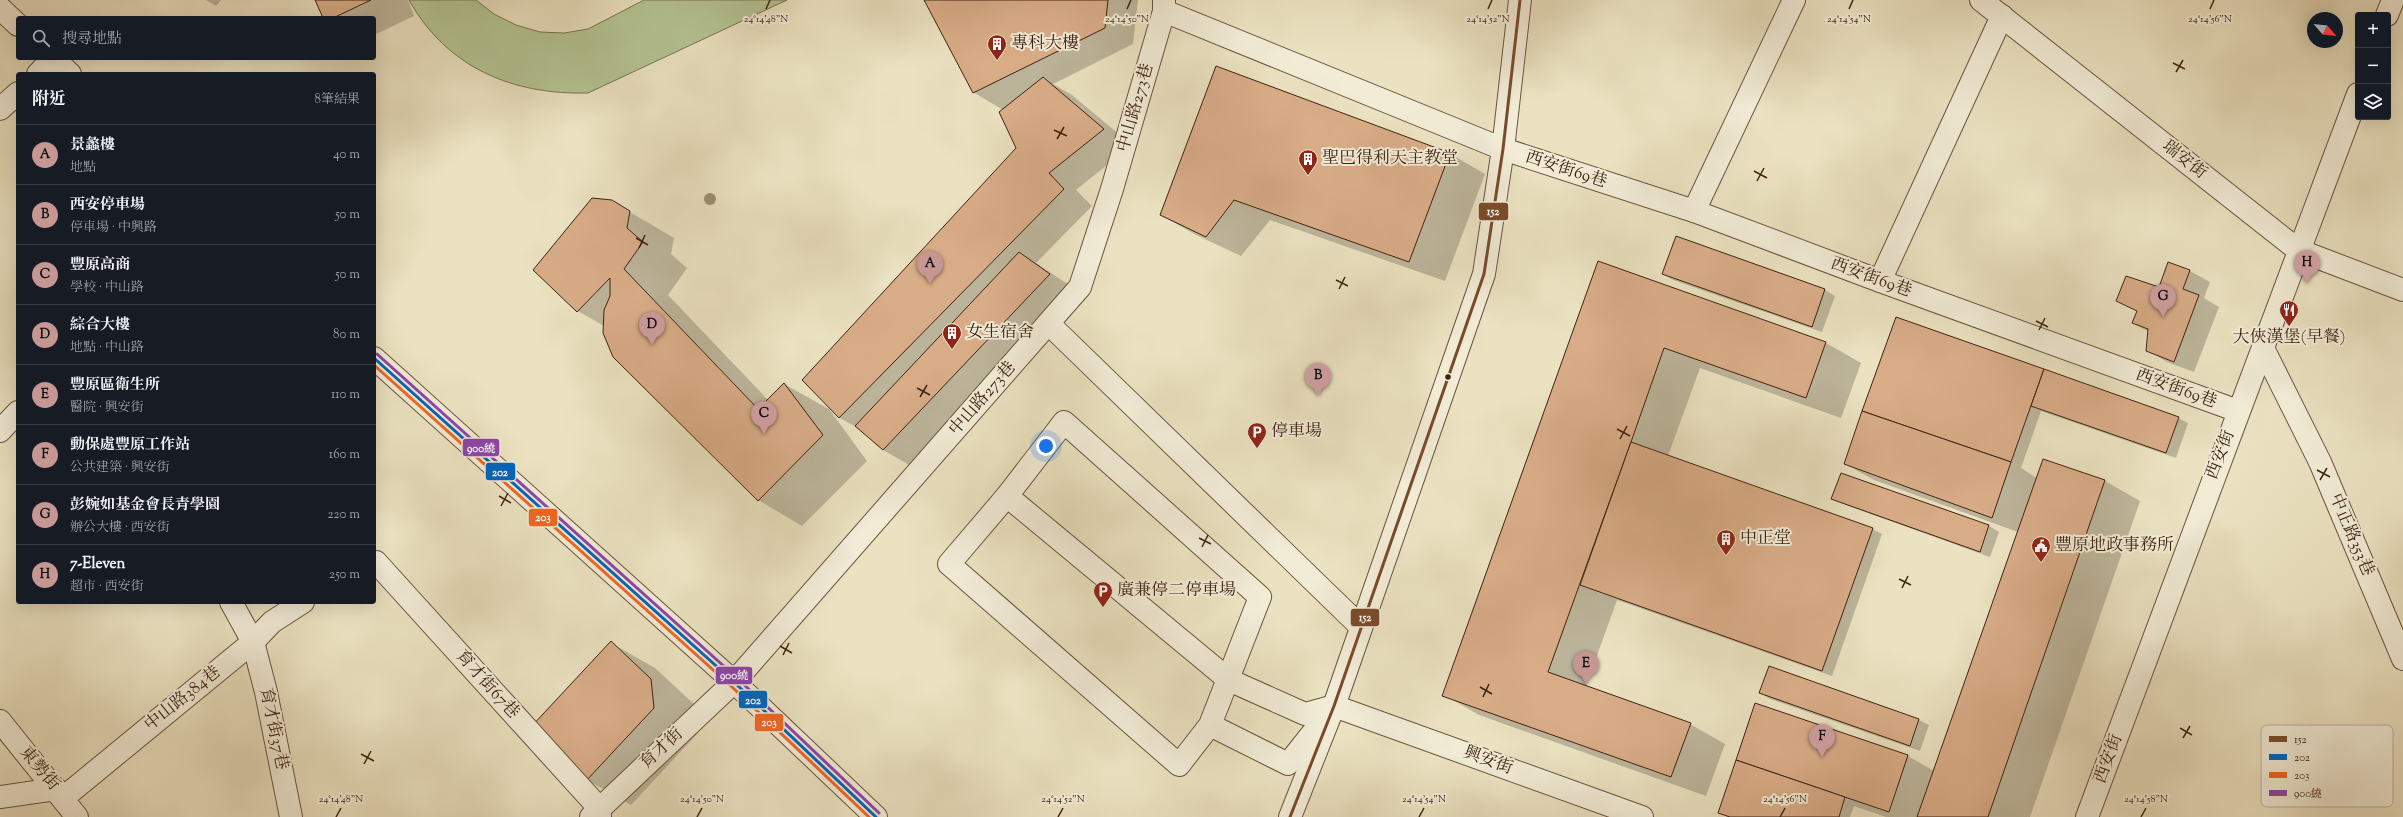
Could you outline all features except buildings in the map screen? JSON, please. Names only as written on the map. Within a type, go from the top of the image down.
[{"type":"street","points":[[1290,817],[1334,706],[1484,274],[1503,150],[1520,0]]},
{"type":"street","points":[[1694,211],[1794,0]]},
{"type":"street","name":"瑞安街","points":[[1982,0],[2298,250],[2403,290]]},
{"type":"street","points":[[2388,12],[2392,0]]},
{"type":"street","name":"西安街69巷","points":[[1164,6],[1503,150],[1694,211],[1880,281],[2238,411]]},
{"type":"street","name":"中山路273巷","points":[[734,682],[1080,287],[1112,189],[1164,6]]},
{"type":"street","points":[[0,8],[16,23]]},
{"type":"street","points":[[1880,281],[2002,16]]},
{"type":"street","points":[[40,72],[51,60]]},
{"type":"street","points":[[55,60],[68,72]]},
{"type":"street","points":[[0,109],[16,95]]},
{"type":"street","name":"西安街","points":[[2087,817],[2238,411],[2263,348],[2298,250],[2355,102]]},
{"type":"street","points":[[1049,324],[1361,627]]},
{"type":"street","name":"中正路353巷","points":[[2263,348],[2320,462],[2403,659]]},
{"type":"street","points":[[376,360],[734,682],[876,817]]},
{"type":"street","points":[[0,431],[16,414]]},
{"type":"street","points":[[1064,422],[1260,597],[1229,680],[1210,725],[1179,765],[949,564],[1007,496],[1064,422]]},
{"type":"street","points":[[1007,496],[1229,680],[1305,714],[1334,706]]},
{"type":"street","name":"育才街67巷","points":[[376,562],[597,814]]},
{"type":"street","name":"育才街37巷","points":[[232,604],[253,642],[266,692],[290,817]]},
{"type":"street","name":"中山路384巷","points":[[60,793],[253,642],[272,622],[300,604]]},
{"type":"street","name":"育才街","points":[[597,814],[734,682]]},
{"type":"street","points":[[1210,725],[1288,764],[1334,706]]},
{"type":"street","name":"興安街","points":[[1334,706],[1642,817]]},
{"type":"street","name":"東勢街","points":[[0,721],[60,793],[77,817]]},
{"type":"street","points":[[0,797],[60,793]]},
{"type":"green space","points":[[409,0],[476,0],[494,14],[516,25],[540,32],[564,33],[588,29],[644,0],[787,0],[588,93],[534,89],[508,82],[485,73],[463,60],[442,44],[425,24]]},
{"type":"transit line","name":"152","points":[[1290,817],[1334,706],[1484,274],[1503,149],[1520,0]]},
{"type":"transit line","name":"900繞","points":[[377,354],[737,678],[879,813]]},
{"type":"transit line","name":"202","points":[[376,360],[734,682],[876,817]]},
{"type":"transit line","name":"203","points":[[376,367],[731,686],[869,817]]},
{"type":"place","name":"專科大樓","points":[[997,61]]},
{"type":"place","name":"聖巴得利天主教堂","points":[[1308,176]]},
{"type":"place","name":"7-Eleven","points":[[2307,283]]},
{"type":"place","name":"景蠡樓","points":[[930,284]]},
{"type":"place","name":"彭婉如基金會長青學園","points":[[2163,317]]},
{"type":"place","name":"大俠漢堡(早餐)","points":[[2289,327]]},
{"type":"place","name":"綜合大樓","points":[[652,345]]},
{"type":"place","name":"女生宿舍","points":[[952,350]]},
{"type":"place","name":"西安停車場","points":[[1318,396]]},
{"type":"place","name":"豐原高商","points":[[764,434]]},
{"type":"place","name":"停車場","points":[[1257,449]]},
{"type":"place","name":"中正堂","points":[[1726,556]]},
{"type":"place","name":"豐原地政事務所","points":[[2041,563]]},
{"type":"place","name":"廣兼停二停車場","points":[[1103,608]]},
{"type":"place","name":"豐原區衛生所","points":[[1586,684]]},
{"type":"place","name":"動保處豐原工作站","points":[[1822,757]]}]
